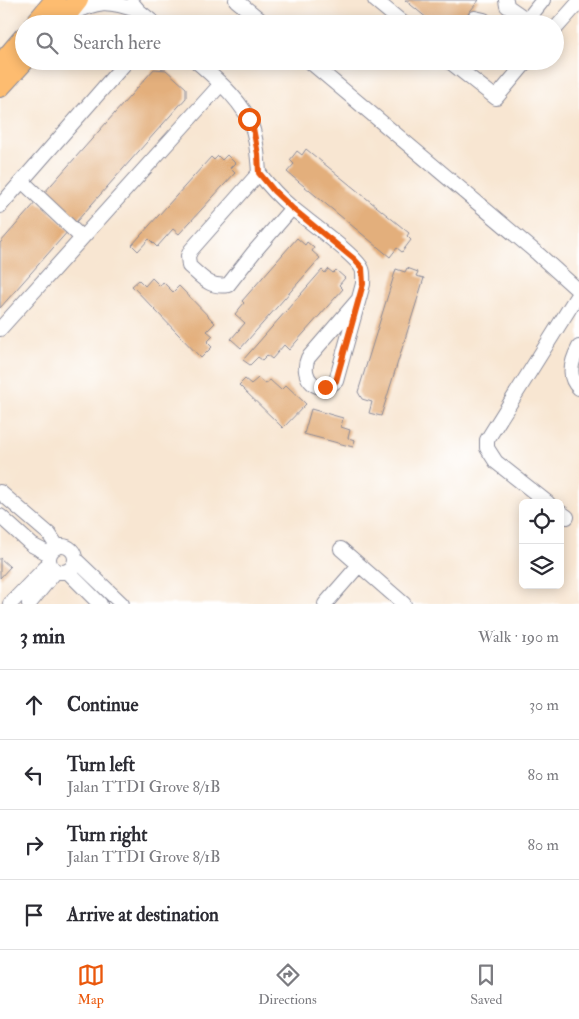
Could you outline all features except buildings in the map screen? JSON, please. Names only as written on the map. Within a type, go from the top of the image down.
[{"type":"highway","points":[[42,15],[55,0]]},
{"type":"highway","points":[[69,15],[87,1]]},
{"type":"highway","points":[[0,65],[15,48]]},
{"type":"highway","points":[[0,87],[16,70]]},
{"type":"street","points":[[236,0],[254,15]]},
{"type":"street","points":[[506,0],[507,6],[520,15]]},
{"type":"street","points":[[534,15],[543,0]]},
{"type":"street","points":[[87,1],[134,6],[144,15]]},
{"type":"street","points":[[379,1],[394,15]]},
{"type":"street","points":[[564,19],[579,2]]},
{"type":"street","points":[[0,206],[119,70]]},
{"type":"street","points":[[206,70],[221,84],[243,110],[253,128],[258,154],[259,173],[292,208],[332,240],[362,268],[363,284],[336,381],[331,386],[318,386],[311,382],[307,376],[306,364],[308,358],[358,300]]},
{"type":"street","points":[[320,70],[538,254],[579,292],[536,365],[487,440],[487,448],[496,462],[543,499]]},
{"type":"street","points":[[460,70],[496,98],[519,70]]},
{"type":"street","points":[[0,329],[221,84]]},
{"type":"street","points":[[259,173],[191,250],[188,256],[189,266],[212,285],[228,285],[292,208]]},
{"type":"street","points":[[22,181],[82,238]]},
{"type":"street","points":[[579,347],[573,358],[571,371],[575,384],[579,388]]},
{"type":"street","points":[[0,492],[49,534],[56,561],[100,604]]},
{"type":"street","points":[[0,516],[32,545],[56,561],[71,569],[75,559]]},
{"type":"street","points":[[29,604],[67,547],[71,550],[75,559],[122,604]]},
{"type":"street","points":[[341,549],[404,604]]},
{"type":"street","points":[[10,604],[56,561]]},
{"type":"street","points":[[325,604],[359,565]]},
{"type":"route","points":[[249,119],[253,128],[258,154],[259,173],[292,208],[332,240],[362,268],[363,284],[336,381],[331,386],[325,387]]}]
